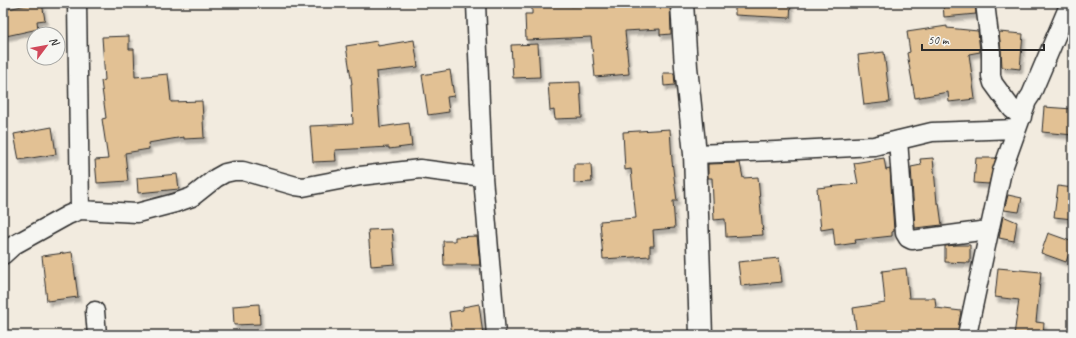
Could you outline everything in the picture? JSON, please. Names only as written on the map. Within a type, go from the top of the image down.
[{"type":"street","points":[[77,3],[80,210]]},
{"type":"street","points":[[476,3],[483,177],[496,335]]},
{"type":"street","points":[[682,3],[686,67],[695,154],[701,335]]},
{"type":"street","points":[[985,3],[991,52],[992,83],[1012,109],[1019,123]]},
{"type":"street","points":[[967,335],[988,230],[1002,171],[1027,101],[1031,95],[1070,3]]},
{"type":"street","points":[[695,154],[874,146],[932,132],[1019,123]]},
{"type":"street","points":[[898,140],[905,234],[908,238],[912,240],[988,230]]},
{"type":"street","points":[[3,255],[14,245],[68,215],[80,210],[137,213],[192,197],[216,178],[225,173],[234,171],[243,171],[303,187],[360,176],[420,169],[483,177]]},
{"type":"street","points":[[95,311],[96,335]]},
{"type":"building","points":[[42,3],[45,20],[37,21],[38,26],[26,26],[26,32],[6,36],[3,10]]},
{"type":"building","points":[[532,3],[571,3],[571,6],[670,3],[671,34],[660,35],[660,29],[625,31],[629,74],[595,77],[591,37],[526,40],[525,14],[532,14]]},
{"type":"building","points":[[735,3],[791,3],[790,18],[735,15]]},
{"type":"building","points":[[943,3],[975,3],[976,14],[944,17]]},
{"type":"building","points":[[947,26],[947,28],[978,31],[980,52],[969,54],[975,99],[949,102],[948,92],[915,98],[907,53],[910,52],[907,32]]},
{"type":"building","points":[[999,32],[1023,34],[1020,69],[1002,67]]},
{"type":"building","points":[[129,36],[129,49],[134,49],[135,77],[168,74],[171,102],[202,101],[204,138],[184,139],[184,137],[148,143],[149,149],[125,153],[128,181],[97,183],[95,160],[108,159],[102,119],[106,118],[101,81],[105,80],[102,37]]},
{"type":"building","points":[[414,40],[418,67],[376,72],[380,127],[409,123],[412,146],[389,149],[389,147],[335,150],[336,161],[313,162],[310,126],[353,124],[352,84],[346,46],[377,41],[378,46]]},
{"type":"building","points":[[538,44],[540,77],[513,78],[511,45]]},
{"type":"building","points":[[884,52],[890,102],[864,105],[858,55]]},
{"type":"building","points":[[450,70],[454,96],[447,97],[449,112],[428,115],[422,75]]},
{"type":"building","points":[[663,73],[674,73],[675,85],[664,86]]},
{"type":"building","points":[[580,82],[582,118],[555,119],[554,110],[550,111],[548,83]]},
{"type":"building","points":[[1044,107],[1073,109],[1073,135],[1042,132]]},
{"type":"building","points":[[52,127],[56,154],[19,160],[14,134]]},
{"type":"building","points":[[670,129],[677,201],[673,201],[675,228],[653,230],[654,246],[650,246],[650,256],[603,259],[600,221],[636,218],[631,169],[625,170],[623,132]]},
{"type":"building","points":[[884,158],[886,170],[890,169],[894,231],[892,232],[892,236],[855,240],[856,243],[835,246],[833,228],[821,230],[817,188],[858,184],[854,163]]},
{"type":"building","points":[[933,158],[937,203],[939,203],[942,225],[915,228],[911,167],[921,165],[920,159]]},
{"type":"building","points":[[976,158],[996,158],[989,184],[974,183]]},
{"type":"building","points":[[740,163],[743,178],[758,177],[763,235],[726,237],[725,219],[714,220],[712,178],[708,178],[708,164]]},
{"type":"building","points":[[574,164],[591,164],[592,182],[574,183]]},
{"type":"building","points":[[177,174],[179,189],[138,193],[137,178]]},
{"type":"building","points":[[1058,186],[1073,188],[1073,219],[1054,217]]},
{"type":"building","points":[[1008,195],[1022,198],[1019,212],[1004,210]]},
{"type":"building","points":[[1003,216],[1017,222],[1014,241],[999,238]]},
{"type":"building","points":[[392,229],[395,264],[371,266],[368,230]]},
{"type":"building","points":[[1048,233],[1073,242],[1066,262],[1041,253]]},
{"type":"building","points":[[477,236],[480,265],[444,265],[443,241],[455,241],[455,237]]},
{"type":"building","points":[[970,245],[970,263],[945,262],[945,246]]},
{"type":"building","points":[[72,252],[78,297],[47,301],[42,256]]},
{"type":"building","points":[[779,258],[782,282],[741,286],[738,262]]},
{"type":"building","points":[[906,268],[909,298],[935,298],[936,308],[961,311],[957,335],[857,335],[853,308],[885,303],[882,271]]},
{"type":"building","points":[[998,268],[1041,272],[1036,322],[1044,323],[1043,335],[1014,335],[1019,300],[995,297]]},
{"type":"building","points":[[259,304],[260,324],[234,325],[233,306]]},
{"type":"building","points":[[479,304],[483,335],[452,335],[449,312],[463,310],[463,307]]}]
